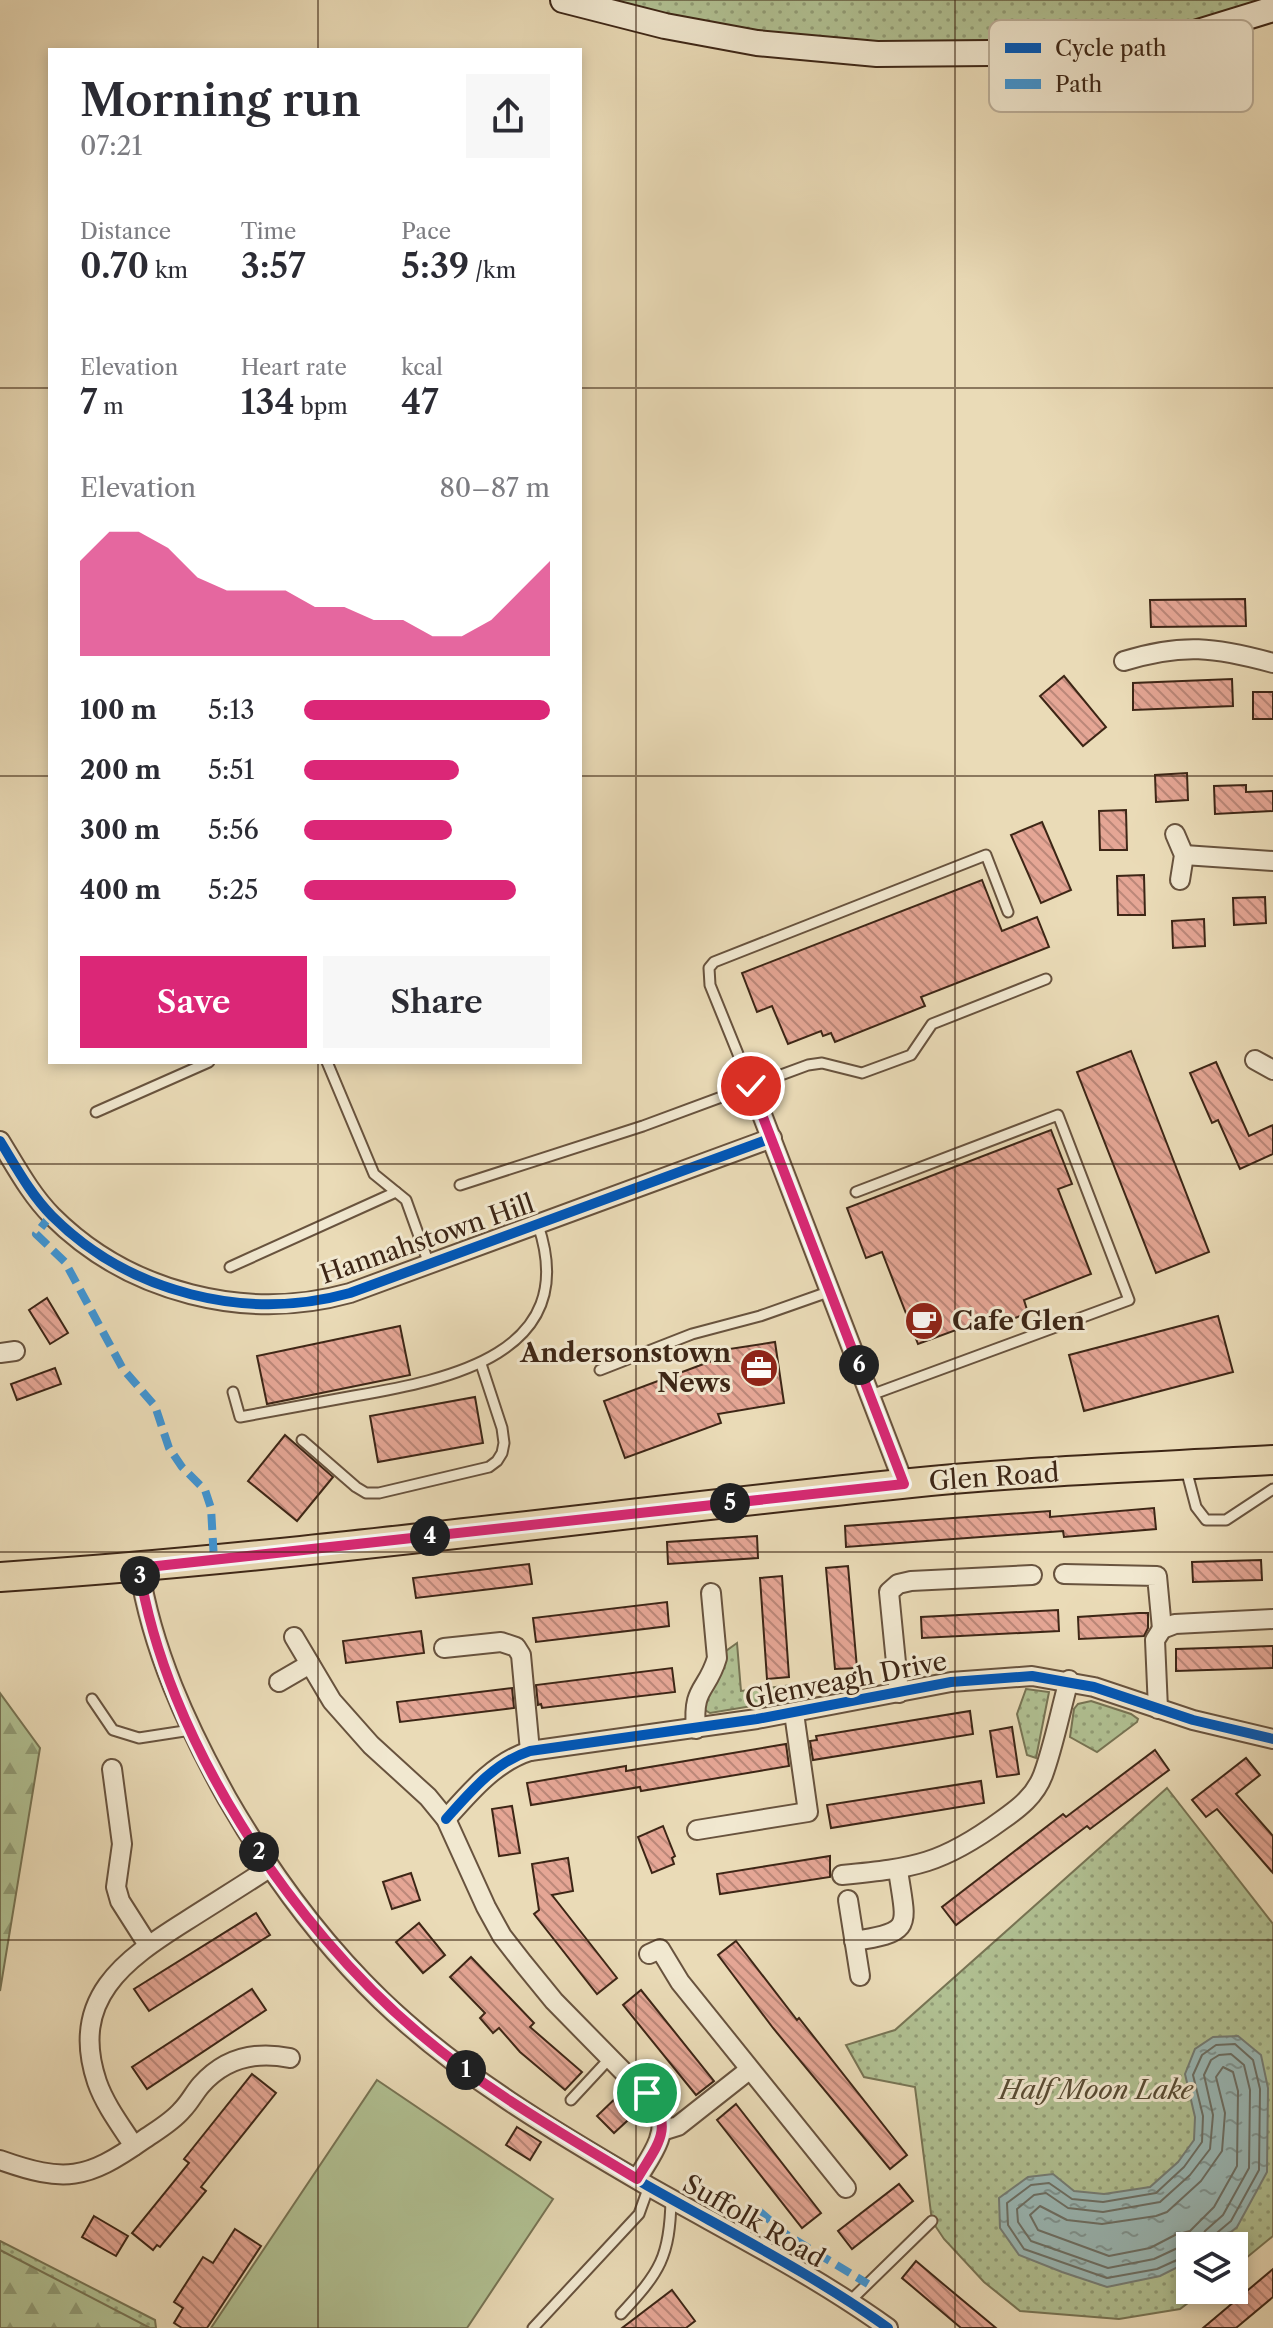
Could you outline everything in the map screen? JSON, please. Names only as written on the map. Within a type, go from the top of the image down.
[{"type":"main road","points":[[563,0],[665,26],[757,43],[877,54],[989,53]]},
{"type":"main road","points":[[1237,20],[1273,9]]},
{"type":"main road","name":"Glen Road","points":[[0,1577],[139,1568],[904,1484],[1273,1460]]},
{"type":"street","points":[[1124,661],[1190,649],[1226,650],[1273,663]]},
{"type":"street","points":[[1175,834],[1184,855],[1180,880]]},
{"type":"street","points":[[1184,855],[1273,861]]},
{"type":"street","points":[[1255,1060],[1273,1070]]},
{"type":"street","points":[[751,1086],[904,1484]]},
{"type":"street","name":"Hannahstown Hill","points":[[0,1141],[24,1180],[58,1221],[104,1256],[160,1286],[219,1300],[273,1305],[330,1299],[772,1138]]},
{"type":"street","name":"Suffolk Road","points":[[139,1568],[160,1650],[191,1730],[269,1868],[343,1960],[380,1999],[471,2074],[530,2114],[888,2328]]},
{"type":"street","points":[[1064,1574],[1157,1576],[1162,1629]]},
{"type":"street","points":[[899,1693],[889,1592],[898,1584],[1032,1575]]},
{"type":"street","points":[[696,1729],[696,1697],[714,1669],[717,1658],[711,1593]]},
{"type":"street","points":[[1158,1709],[1155,1640],[1162,1629],[1175,1624],[1273,1619]]},
{"type":"street","points":[[294,1637],[332,1701],[371,1745],[405,1773],[446,1819],[502,1936],[554,2001],[660,2109],[662,2131],[643,2183]]},
{"type":"street","points":[[444,1648],[501,1642],[510,1642],[516,1647],[521,1655],[530,1751]]},
{"type":"street","points":[[279,1682],[310,1664]]},
{"type":"street","name":"Glenveagh Drive","points":[[446,1819],[486,1778],[507,1762],[530,1751],[696,1729],[963,1680],[1003,1676],[1069,1680],[1237,1732],[1273,1739]]},
{"type":"street","points":[[842,1875],[898,1870],[949,1856],[1022,1805],[1042,1777],[1069,1680]]},
{"type":"street","points":[[697,1830],[808,1812],[794,1713]]},
{"type":"street","points":[[112,1769],[122,1844],[116,1887],[120,1901],[148,1945]]},
{"type":"street","points":[[134,2146],[98,2085],[93,2066],[91,2034],[97,2003],[125,1964],[148,1945],[269,1868]]},
{"type":"street","points":[[854,1941],[890,1935],[899,1929],[904,1919],[898,1870]]},
{"type":"street","points":[[848,1900],[860,1976]]},
{"type":"street","points":[[649,1954],[660,1949],[680,1982],[846,2188]]},
{"type":"street","points":[[0,2160],[49,2175],[82,2173],[105,2166],[180,2113],[201,2086],[230,2063],[248,2055],[269,2054],[290,2058]]},
{"type":"street","points":[[662,2131],[678,2126],[749,2070]]},
{"type":"lane","points":[[751,1086],[710,985],[709,968],[714,962],[986,855],[1008,912]]},
{"type":"lane","points":[[460,1185],[643,1126],[808,1065],[822,1063],[862,1073],[911,1055],[932,1024],[1046,979]]},
{"type":"lane","points":[[96,1112],[204,1064]]},
{"type":"lane","points":[[328,1064],[374,1174],[406,1200],[429,1264]]},
{"type":"lane","points":[[856,1192],[1058,1115],[1129,1300],[871,1395]]},
{"type":"lane","points":[[230,1267],[396,1192]]},
{"type":"lane","points":[[233,1392],[240,1417],[420,1384],[481,1364],[516,1339],[531,1323],[540,1306],[547,1256],[538,1225]]},
{"type":"lane","points":[[600,1370],[692,1334],[760,1316],[831,1291]]},
{"type":"lane","points":[[302,1440],[366,1493],[379,1493],[489,1467],[502,1453],[504,1443],[481,1364]]},
{"type":"lane","points":[[1186,1465],[1196,1507],[1206,1520],[1226,1520],[1273,1489]]},
{"type":"lane","points":[[92,1699],[113,1730],[139,1738],[191,1730]]},
{"type":"lane","points":[[571,2100],[610,2058]]},
{"type":"lane","points":[[533,2328],[639,2214],[643,2183]]},
{"type":"lane","points":[[621,2314],[651,2282],[666,2255],[671,2231],[671,2199]]},
{"type":"lane","points":[[849,2302],[932,2221]]},
{"type":"green space","points":[[565,0],[1273,0],[1222,20],[989,20],[989,42],[757,43]]},
{"type":"green space","points":[[737,1643],[741,1691],[792,1685],[794,1699],[710,1713],[705,1710],[703,1703],[726,1651]]},
{"type":"green space","points":[[1026,1689],[1049,1692],[1036,1758],[1027,1755],[1017,1714]]},
{"type":"green space","points":[[0,1693],[40,1748],[0,1991]]},
{"type":"green space","points":[[1091,1701],[1138,1719],[1097,1752],[1070,1737],[1074,1709],[1078,1704]]},
{"type":"green space","name":"Half Moon Lake","points":[[1167,1788],[1273,1924],[1273,2236],[1248,2257],[1248,2232],[1176,2232],[1176,2304],[1187,2304],[1180,2309],[1119,2319],[1020,2311],[984,2282],[944,2239],[932,2221],[915,2087],[864,2077],[846,2045],[895,2030]]},
{"type":"green space","points":[[377,2080],[553,2199],[467,2328],[211,2328]]},
{"type":"green space","points":[[0,2241],[155,2320],[156,2328],[0,2328]]},
{"type":"green space","points":[[0,2250],[150,2328],[0,2328]]},
{"type":"water","name":"Half Moon Lake","points":[[1238,2036],[1261,2055],[1268,2088],[1267,2172],[1237,2227],[1231,2232],[1176,2232],[1176,2268],[1160,2276],[1107,2287],[1019,2255],[1000,2228],[999,2198],[1028,2177],[1053,2174],[1074,2191],[1104,2194],[1150,2187],[1178,2162],[1194,2140],[1195,2117],[1185,2074],[1195,2049],[1213,2037]]},
{"type":"building","points":[[1245,599],[1246,626],[1151,627],[1150,600]]},
{"type":"building","points":[[1064,676],[1106,727],[1083,746],[1040,696]]},
{"type":"building","points":[[1232,679],[1233,706],[1133,710],[1133,683]]},
{"type":"building","points":[[1253,692],[1273,692],[1273,719],[1253,719]]},
{"type":"building","points":[[1187,773],[1188,800],[1156,802],[1155,775]]},
{"type":"building","points":[[1246,785],[1246,792],[1273,791],[1273,811],[1215,814],[1214,786]]},
{"type":"building","points":[[1126,810],[1127,850],[1100,850],[1099,811]]},
{"type":"building","points":[[1042,822],[1071,890],[1041,903],[1011,835]]},
{"type":"building","points":[[1144,875],[1145,915],[1118,915],[1117,876]]},
{"type":"building","points":[[982,880],[1002,931],[1037,917],[1049,947],[921,997],[925,1006],[835,1042],[831,1033],[823,1036],[821,1031],[788,1044],[772,1006],[757,1012],[742,973]]},
{"type":"building","points":[[1265,897],[1266,923],[1234,925],[1233,898]]},
{"type":"building","points":[[1204,919],[1205,946],[1173,948],[1172,921]]},
{"type":"building","points":[[1131,1051],[1209,1252],[1156,1273],[1077,1072]]},
{"type":"building","points":[[1216,1062],[1249,1136],[1273,1125],[1273,1154],[1240,1169],[1218,1120],[1212,1123],[1190,1073]]},
{"type":"building","points":[[1051,1130],[1072,1184],[1058,1189],[1091,1274],[1024,1300],[1028,1313],[986,1329],[983,1320],[918,1344],[882,1252],[866,1258],[847,1208]]},
{"type":"building","points":[[47,1298],[68,1333],[50,1344],[29,1310]]},
{"type":"building","points":[[1218,1316],[1233,1372],[1084,1411],[1069,1355]]},
{"type":"building","points":[[400,1326],[410,1375],[267,1404],[257,1356]]},
{"type":"building","points":[[775,1342],[784,1403],[718,1414],[721,1423],[625,1458],[604,1401],[717,1359],[716,1351]]},
{"type":"building","points":[[55,1368],[61,1384],[17,1400],[11,1384]]},
{"type":"building","points":[[475,1397],[483,1443],[378,1462],[370,1416]]},
{"type":"building","points":[[285,1435],[333,1477],[297,1521],[248,1481]]},
{"type":"building","points":[[1154,1508],[1156,1529],[1064,1537],[1063,1531],[846,1547],[845,1526],[1050,1511],[1050,1517]]},
{"type":"building","points":[[757,1536],[758,1558],[668,1564],[667,1542]]},
{"type":"building","points":[[1261,1560],[1262,1580],[1193,1582],[1192,1562]]},
{"type":"building","points":[[529,1564],[532,1584],[416,1598],[413,1578]]},
{"type":"building","points":[[848,1566],[857,1668],[835,1669],[826,1568]]},
{"type":"building","points":[[782,1576],[789,1677],[767,1679],[760,1578]]},
{"type":"building","points":[[667,1602],[669,1626],[536,1642],[533,1618]]},
{"type":"building","points":[[1058,1610],[1059,1631],[922,1638],[921,1617]]},
{"type":"building","points":[[1148,1613],[1148,1628],[1144,1636],[1079,1639],[1078,1617]]},
{"type":"building","points":[[421,1631],[424,1653],[346,1663],[343,1641]]},
{"type":"building","points":[[1273,1646],[1273,1668],[1176,1671],[1176,1649]]},
{"type":"building","points":[[672,1668],[675,1692],[542,1708],[541,1704],[538,1705],[536,1685]]},
{"type":"building","points":[[512,1688],[514,1708],[400,1722],[397,1702]]},
{"type":"building","points":[[970,1711],[973,1734],[813,1760],[810,1741],[817,1740],[816,1736]]},
{"type":"building","points":[[1012,1727],[1019,1774],[997,1777],[990,1731]]},
{"type":"building","points":[[786,1744],[789,1766],[641,1791],[640,1787],[531,1805],[527,1783],[626,1766],[626,1771]]},
{"type":"building","points":[[1155,1750],[1169,1770],[1090,1829],[1087,1826],[956,1925],[942,1907],[1063,1814],[1066,1817]]},
{"type":"building","points":[[1246,1758],[1260,1775],[1236,1794],[1273,1836],[1273,1873],[1217,1809],[1206,1817],[1192,1800]]},
{"type":"building","points":[[981,1781],[984,1803],[831,1828],[827,1805]]},
{"type":"building","points":[[512,1806],[520,1853],[499,1856],[492,1809]]},
{"type":"building","points":[[663,1826],[675,1856],[672,1858],[674,1864],[652,1873],[638,1837]]},
{"type":"building","points":[[830,1856],[830,1877],[720,1894],[717,1874]]},
{"type":"building","points":[[568,1858],[573,1891],[552,1895],[617,1978],[597,1994],[534,1914],[539,1910],[532,1864]]},
{"type":"building","points":[[411,1873],[420,1900],[392,1909],[383,1882]]},
{"type":"building","points":[[256,1913],[270,1935],[149,2011],[134,1989]]},
{"type":"building","points":[[419,1923],[445,1955],[423,1973],[396,1942]]},
{"type":"building","points":[[736,1941],[907,2155],[890,2169],[773,2028],[718,1955]]},
{"type":"building","points":[[471,1957],[534,2023],[530,2027],[582,2072],[565,2090],[520,2052],[499,2028],[493,2033],[480,2018],[485,2013],[450,1977]]},
{"type":"building","points":[[252,1989],[266,2010],[147,2089],[132,2067]]},
{"type":"building","points":[[641,1990],[714,2081],[696,2095],[623,2005]]},
{"type":"building","points":[[252,2074],[276,2093],[201,2187],[206,2191],[160,2247],[157,2245],[153,2250],[132,2233],[189,2163],[184,2159]]},
{"type":"building","points":[[622,2092],[639,2110],[614,2133],[597,2116]]},
{"type":"building","points":[[736,2104],[821,2213],[802,2228],[717,2120]]},
{"type":"building","points":[[517,2127],[541,2142],[530,2160],[506,2145]]},
{"type":"building","points":[[899,2184],[913,2201],[852,2249],[838,2231]]},
{"type":"building","points":[[94,2216],[128,2236],[116,2256],[82,2237]]},
{"type":"building","points":[[235,2229],[261,2246],[207,2328],[182,2328],[174,2323],[183,2308],[174,2302],[203,2257],[213,2263]]},
{"type":"building","points":[[916,2261],[996,2328],[961,2328],[902,2278]]},
{"type":"building","points":[[1273,2269],[1273,2297],[1236,2328],[1203,2328],[1231,2304],[1248,2304],[1248,2290]]},
{"type":"building","points":[[672,2290],[695,2321],[686,2328],[622,2328]]},
{"type":"marked path","points":[[51,1215],[36,1234],[65,1262],[123,1369],[155,1406],[169,1448],[182,1467],[205,1490],[211,1508],[214,1560]]},
{"type":"marked path","points":[[758,2210],[787,2235],[868,2284]]},
{"type":"cycle path","points":[[0,1141],[44,1208],[83,1243],[116,1265],[153,1282],[191,1294],[230,1302],[270,1304],[310,1301],[350,1293],[772,1138]]},
{"type":"cycle path","points":[[139,1568],[153,1628],[173,1687],[227,1798],[278,1878],[337,1954],[381,2000],[475,2078],[543,2123],[800,2271],[888,2328]]},
{"type":"cycle path","points":[[446,1819],[494,1770],[530,1751],[757,1719],[951,1682],[1032,1676],[1094,1687],[1193,1720],[1273,1739]]},
{"type":"place","name":"Cafe Glen","points":[[924,1321]]},
{"type":"place","name":"Andersonstown News","points":[[759,1368]]},
{"type":"route","points":[[647,2093],[660,2109],[662,2131],[659,2143],[637,2179],[471,2074],[380,1999],[302,1911],[245,1830],[178,1701],[146,1604],[139,1568],[904,1484],[751,1086]]}]
